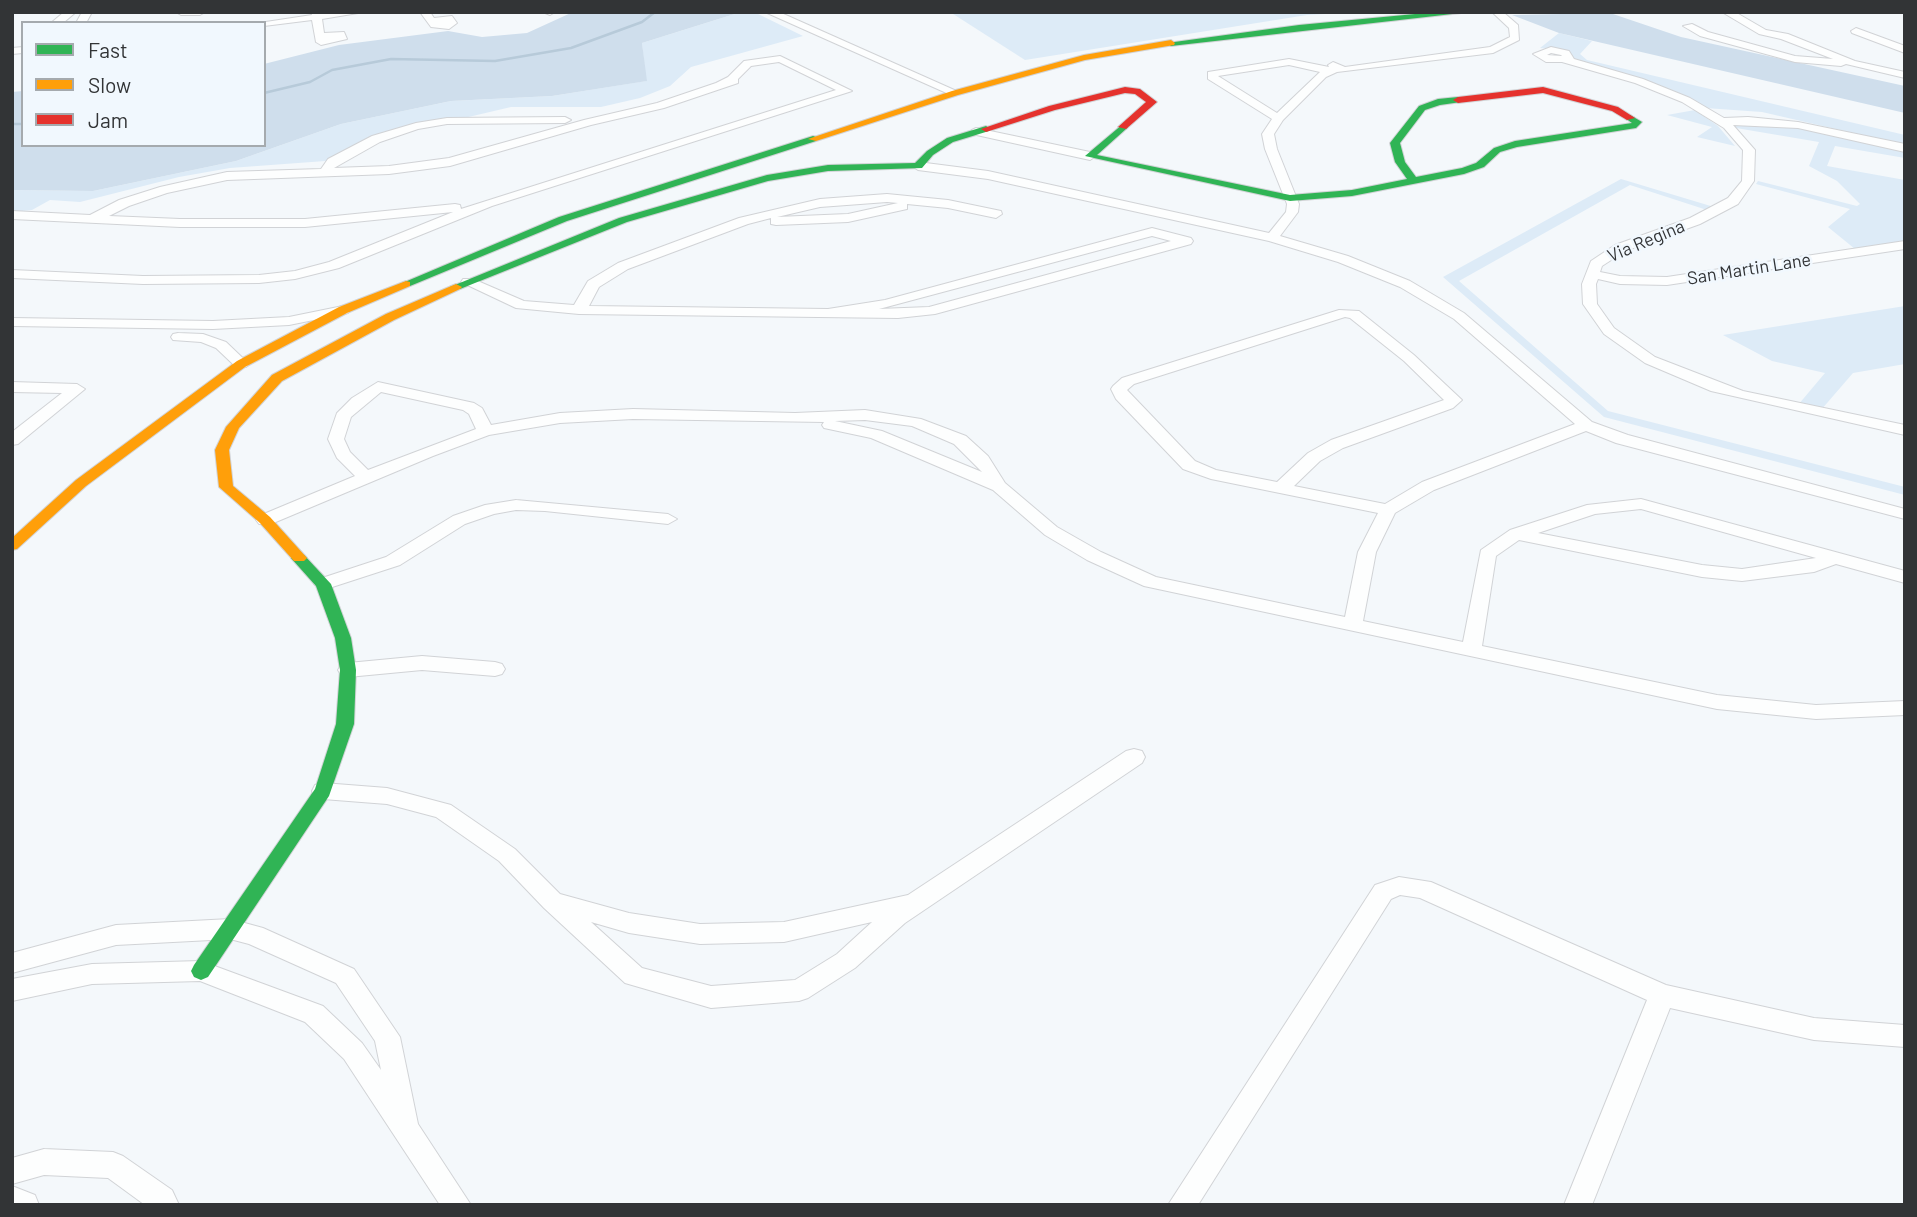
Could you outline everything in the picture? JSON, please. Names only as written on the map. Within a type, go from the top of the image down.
[{"type":"street","points":[[266,23],[359,12]]},
{"type":"street","points":[[12,545],[81,483],[241,364],[343,310],[563,219],[955,93],[1084,58],[1144,47],[1322,24],[1466,12]]},
{"type":"street","points":[[1278,118],[1212,77],[1212,74],[1289,62],[1345,70],[1483,51],[1510,44],[1516,38],[1514,27],[1497,12]]},
{"type":"street","points":[[1727,12],[1763,32],[1784,36]]},
{"type":"street","points":[[1746,12],[1784,36],[1852,63],[1905,75]]},
{"type":"street","points":[[770,13],[955,93]]},
{"type":"street","points":[[317,15],[320,36]]},
{"type":"street","points":[[1688,26],[1704,34],[1795,59],[1821,63],[1852,63]]},
{"type":"street","points":[[1856,31],[1905,50]]},
{"type":"street","name":"Via Regina","points":[[1567,40],[1561,56],[1651,85],[1706,111],[1749,150],[1750,174],[1745,187],[1733,201],[1714,212],[1606,256],[1596,264],[1589,292],[1594,312],[1615,336],[1650,360],[1696,381],[1740,396],[1905,430]]},
{"type":"street","points":[[12,274],[143,281],[283,276],[334,265],[487,203],[846,92],[780,60],[748,63],[732,79],[660,106],[553,126],[450,162],[388,170],[242,175],[203,180],[144,196],[94,218]]},
{"type":"street","points":[[1272,238],[1292,212],[1290,198],[1268,134],[1278,118],[1321,75],[1334,70]]},
{"type":"street","points":[[918,166],[930,153],[950,140],[1052,108],[1125,90],[1137,91],[1152,100],[1149,106],[1090,156]]},
{"type":"street","points":[[976,131],[1290,198],[1352,193],[1464,171],[1480,165],[1497,150],[1515,144],[1628,127],[1637,122],[1615,109],[1543,90],[1438,102],[1422,108],[1395,143],[1400,162],[1413,181]]},
{"type":"street","points":[[1706,111],[1754,113],[1905,148]]},
{"type":"street","points":[[1721,122],[1748,120],[1817,128]]},
{"type":"street","points":[[324,173],[332,162],[376,139],[416,126],[447,121],[553,126]]},
{"type":"street","points":[[201,971],[323,791],[345,724],[348,670],[342,638],[323,584],[265,520],[226,487],[222,450],[233,427],[277,379],[390,317],[468,282],[623,220],[767,177],[828,168],[918,166],[988,175],[1272,238],[1343,259],[1405,284],[1459,316],[1586,425],[1622,439],[1905,514]]},
{"type":"street","points":[[579,310],[593,284],[623,266],[744,220],[848,218],[916,200],[996,214]]},
{"type":"street","points":[[12,215],[180,223],[305,223],[421,214],[487,203]]},
{"type":"street","points":[[421,214],[434,225]]},
{"type":"street","points":[[468,282],[521,305],[579,310],[898,314],[930,311],[1186,241],[1152,232],[886,304],[828,313]]},
{"type":"street","name":"San Martin Lane","points":[[1592,274],[1620,279],[1667,281],[1905,245]]},
{"type":"street","points":[[1073,253],[1098,265]]},
{"type":"street","points":[[961,284],[987,295]]},
{"type":"street","points":[[13,329],[30,322],[214,325],[289,321],[343,310]]},
{"type":"street","points":[[1281,488],[1314,457],[1337,444],[1447,405],[1454,400],[1409,358],[1354,314],[1344,313],[1128,381],[1119,388],[1122,396],[1189,465],[1211,474],[1388,510]]},
{"type":"street","points":[[203,338],[214,325]]},
{"type":"street","points":[[13,329],[203,338],[221,345],[241,364]]},
{"type":"street","points":[[12,387],[76,389],[12,440]]},
{"type":"street","points":[[366,478],[343,454],[336,439],[343,416],[378,387],[468,406],[476,411],[485,431]]},
{"type":"street","points":[[265,520],[485,431],[560,418],[633,414],[795,418],[865,415],[915,422],[960,440],[982,460],[999,486],[1051,531],[1151,582],[1717,702],[1816,712],[1905,708]]},
{"type":"street","points":[[795,418],[876,434],[999,486]]},
{"type":"street","points":[[1353,624],[1367,552],[1388,510],[1428,486],[1586,425]]},
{"type":"street","points":[[1472,649],[1487,554],[1516,534],[1593,509],[1641,504],[1905,577]]},
{"type":"street","points":[[323,584],[393,561],[459,520],[491,509],[516,505],[545,506],[668,519]]},
{"type":"street","points":[[1516,534],[1702,571],[1742,575],[1814,566],[1836,556]]},
{"type":"street","points":[[348,670],[422,663],[495,669]]},
{"type":"street","points":[[323,791],[387,796],[443,811],[508,856],[552,901],[634,976],[711,997],[799,990],[846,961],[896,916],[1134,757]]},
{"type":"street","points":[[1182,1205],[1383,892],[1399,886],[1423,889],[1662,995],[1814,1029],[1905,1036]]},
{"type":"street","points":[[552,901],[629,923],[700,934],[785,932],[914,904]]},
{"type":"street","points":[[12,962],[117,935],[230,929],[254,935],[345,976],[387,1037],[409,1133]]},
{"type":"street","points":[[12,990],[92,974],[201,971],[314,1014],[353,1051],[457,1205]]},
{"type":"street","points":[[1578,1205],[1662,995]]},
{"type":"street","points":[[12,1171],[44,1163],[113,1165],[162,1200],[165,1205]]},
{"type":"street","points":[[12,1200],[25,1205]]},
{"type":"shaded area","points":[[573,12],[741,12],[642,43],[647,81],[552,96],[451,101],[341,124],[236,161],[93,191],[12,190],[12,92],[21,91],[21,147],[266,147],[266,63],[339,45],[448,31],[482,37],[527,33]]},
{"type":"shaded area","points":[[741,12],[754,12],[803,36],[691,67],[670,86],[640,98],[601,107],[511,107],[375,139],[339,160],[230,168],[179,177],[80,202],[50,200],[32,210],[12,212],[12,190],[93,191],[236,161],[341,124],[451,101],[552,96],[646,81],[642,43]]},
{"type":"shaded area","points":[[950,12],[1361,12],[1307,15],[1025,60]]},
{"type":"shaded area","points":[[1610,13],[1681,37],[1905,86],[1905,113],[1559,33],[1512,15]]},
{"type":"shaded area","points":[[1559,33],[1592,41],[1580,54],[1587,60],[1905,135],[1905,145],[1762,112],[1705,108],[1648,81],[1569,59],[1558,50],[1540,48]]},
{"type":"shaded area","points":[[1695,110],[1718,126],[1735,146],[1697,137],[1712,127],[1667,115]]},
{"type":"shaded area","points":[[1728,122],[1793,126],[1905,151],[1905,158],[1835,146],[1827,166],[1905,180],[1905,241],[1855,249],[1828,227],[1850,209],[1756,184],[1758,181],[1857,206],[1860,204],[1837,181],[1809,166],[1819,142],[1736,128]]},
{"type":"shaded area","points":[[1621,179],[1714,207],[1707,210],[1630,185],[1459,281],[1608,411],[1905,487],[1905,495],[1604,417],[1443,277]]},
{"type":"shaded area","points":[[1905,306],[1905,364],[1853,373],[1821,410],[1798,405],[1825,373],[1772,361],[1723,335]]},
{"type":"waterway","points":[[266,93],[310,82],[332,70],[391,59],[495,61],[571,48],[642,22],[655,12]]},
{"type":"waterway","points":[[12,124],[21,124]]},
{"type":"traffic: fast","points":[[1171,43],[1299,27],[1466,12]]},
{"type":"traffic: fast","points":[[1413,181],[1400,162],[1395,143],[1422,108],[1438,102],[1458,100]]},
{"type":"traffic: fast","points":[[1123,127],[1090,156],[1290,198],[1352,193],[1464,171],[1480,165],[1497,150],[1515,144],[1636,125],[1637,122],[1630,118]]},
{"type":"traffic: fast","points":[[456,287],[623,220],[767,178],[828,168],[918,166],[930,153],[950,140],[986,129]]},
{"type":"traffic: fast","points":[[406,284],[563,219],[813,139]]},
{"type":"traffic: fast","points":[[201,971],[323,791],[345,724],[348,670],[343,638],[323,584],[299,558]]},
{"type":"traffic: slow","points":[[813,139],[955,93],[1084,58],[1171,43]]},
{"type":"traffic: slow","points":[[12,546],[81,483],[241,364],[343,310],[406,284]]},
{"type":"traffic: slow","points":[[299,558],[265,520],[226,487],[222,450],[233,427],[277,378],[390,317],[456,287]]},
{"type":"traffic: jam","points":[[986,129],[1052,108],[1125,90],[1137,91],[1152,102],[1123,127]]},
{"type":"traffic: jam","points":[[1458,100],[1543,90],[1615,109],[1630,118]]}]
